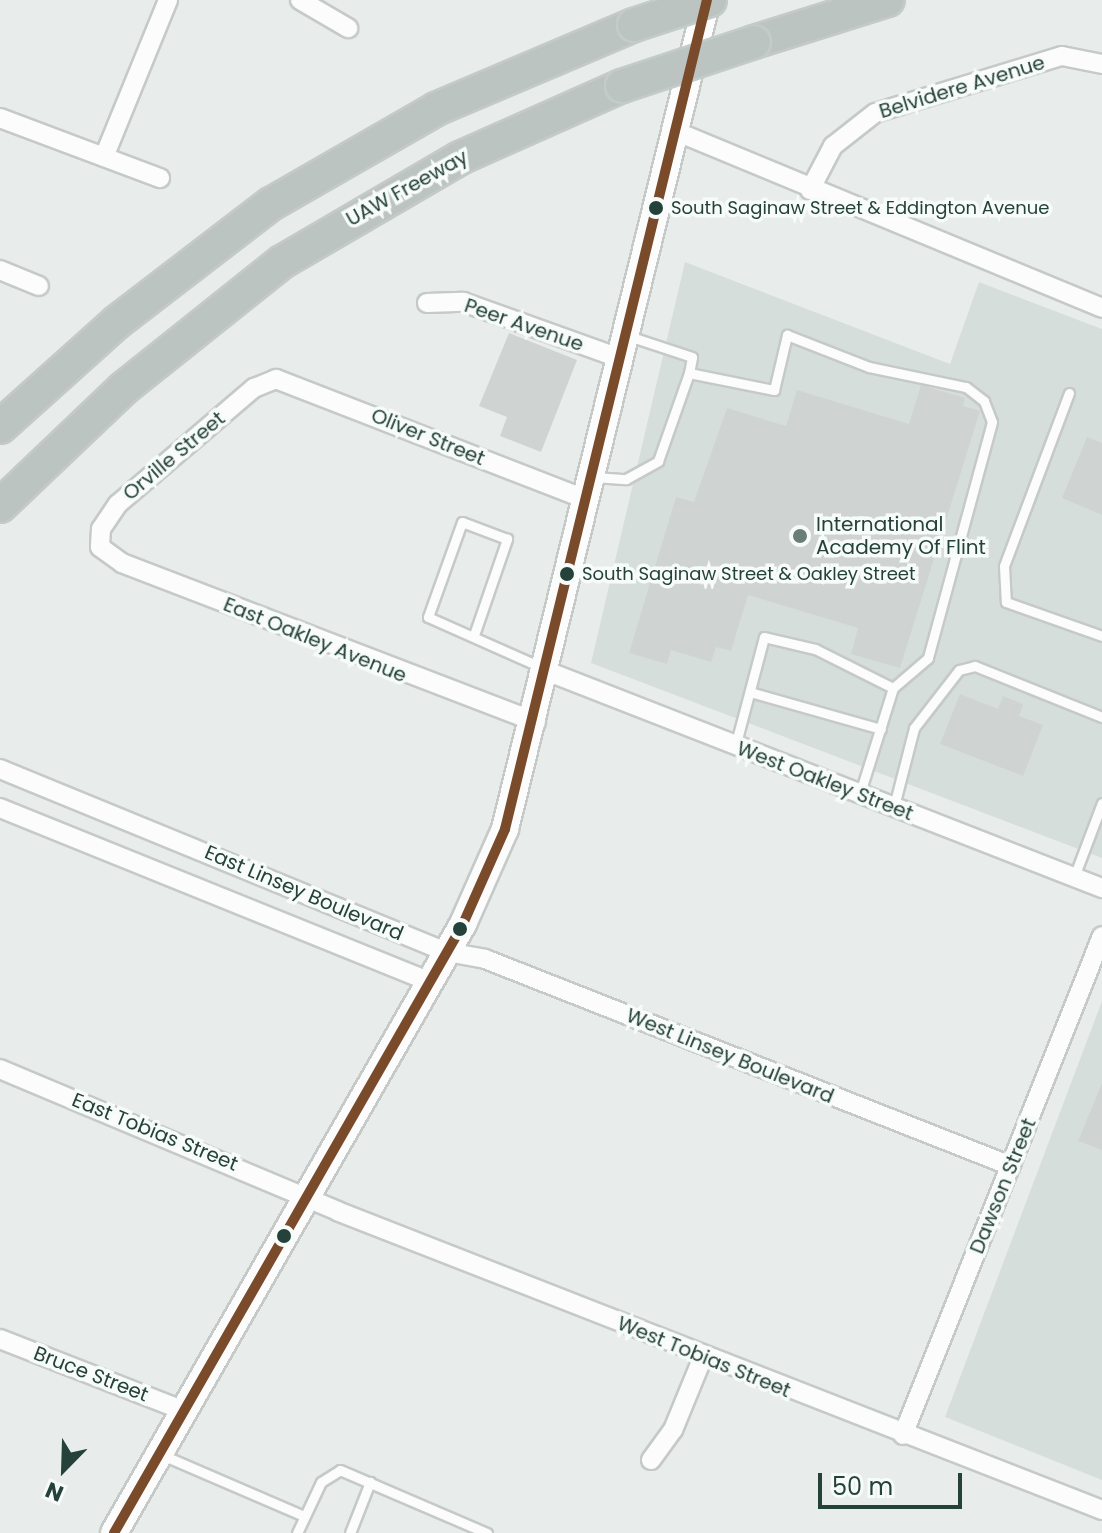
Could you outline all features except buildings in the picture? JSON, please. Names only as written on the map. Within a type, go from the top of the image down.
[{"type":"highway","points":[[0,427],[126,314],[271,204],[436,109],[634,25],[709,0]]},
{"type":"highway","name":"UAW Freeway","points":[[0,506],[112,398],[282,262],[460,158],[622,86],[888,0]]},
{"type":"main road","points":[[114,1533],[447,952],[505,829],[549,672],[588,488],[709,0]]},
{"type":"street","points":[[104,157],[168,0]]},
{"type":"street","points":[[300,0],[348,28]]},
{"type":"street","name":"Belvidere Avenue","points":[[810,190],[833,146],[875,113],[1062,56],[1102,64]]},
{"type":"street","points":[[0,118],[160,178]]},
{"type":"street","points":[[675,131],[810,190],[1102,308]]},
{"type":"street","points":[[0,270],[39,286]]},
{"type":"street","name":"Peer Avenue","points":[[427,303],[463,302],[622,346]]},
{"type":"street","name":"Oliver Street","points":[[270,380],[588,488]]},
{"type":"street","name":"Orville Street","points":[[100,547],[103,523],[118,504],[270,380]]},
{"type":"street","name":"East Oakley Avenue","points":[[100,547],[122,563],[536,722]]},
{"type":"street","name":"West Oakley Street","points":[[549,672],[1102,888]]},
{"type":"street","name":"East Linsey Boulevard","points":[[0,769],[447,952]]},
{"type":"street","name":"East Linsey Boulevard","points":[[0,808],[430,982]]},
{"type":"street","points":[[148,866],[161,834]]},
{"type":"street","name":"Dawson Street","points":[[903,1435],[1102,936]]},
{"type":"street","name":"West Linsey Boulevard","points":[[447,952],[485,959],[1011,1166]]},
{"type":"street","name":"East Tobias Street","points":[[0,1069],[309,1194]]},
{"type":"street","name":"West Tobias Street","points":[[309,1194],[703,1357],[1102,1510]]},
{"type":"street","name":"Bruce Street","points":[[0,1339],[182,1410]]},
{"type":"street","points":[[651,1460],[673,1430],[703,1357]]},
{"type":"lane","points":[[689,373],[774,390],[787,335],[904,378],[935,377],[984,401],[992,422],[928,658],[893,688],[860,793]]},
{"type":"lane","points":[[588,488],[626,479],[658,461],[689,373],[692,357],[622,346]]},
{"type":"lane","points":[[1069,393],[1004,566],[1006,602],[1102,636]]},
{"type":"lane","points":[[474,635],[507,539],[462,522],[428,617],[474,635],[549,672]]},
{"type":"lane","points":[[735,747],[764,637],[815,649],[893,688]]},
{"type":"lane","points":[[894,806],[914,728],[959,670],[975,666],[1102,717]]},
{"type":"lane","points":[[749,696],[881,729]]},
{"type":"lane","points":[[1074,877],[1102,803]]},
{"type":"lane","points":[[159,1453],[304,1516]]},
{"type":"lane","points":[[297,1533],[304,1516],[333,1472],[370,1482],[487,1533]]},
{"type":"lane","points":[[350,1533],[370,1482]]},
{"type":"shaded area","name":"International Academy Of Flint","points":[[685,262],[950,364],[979,282],[1102,329],[1102,858],[591,663]]},
{"type":"shaded area","points":[[1102,1001],[1102,1480],[945,1417]]},
{"type":"transit line","points":[[114,1533],[463,924],[505,829],[707,0]]},
{"type":"place","name":"South Saginaw Street & Eddington Avenue","points":[[656,208]]},
{"type":"place","name":"International Academy Of Flint","points":[[800,536]]},
{"type":"place","name":"South Saginaw Street & Oakley Street","points":[[567,574]]}]
